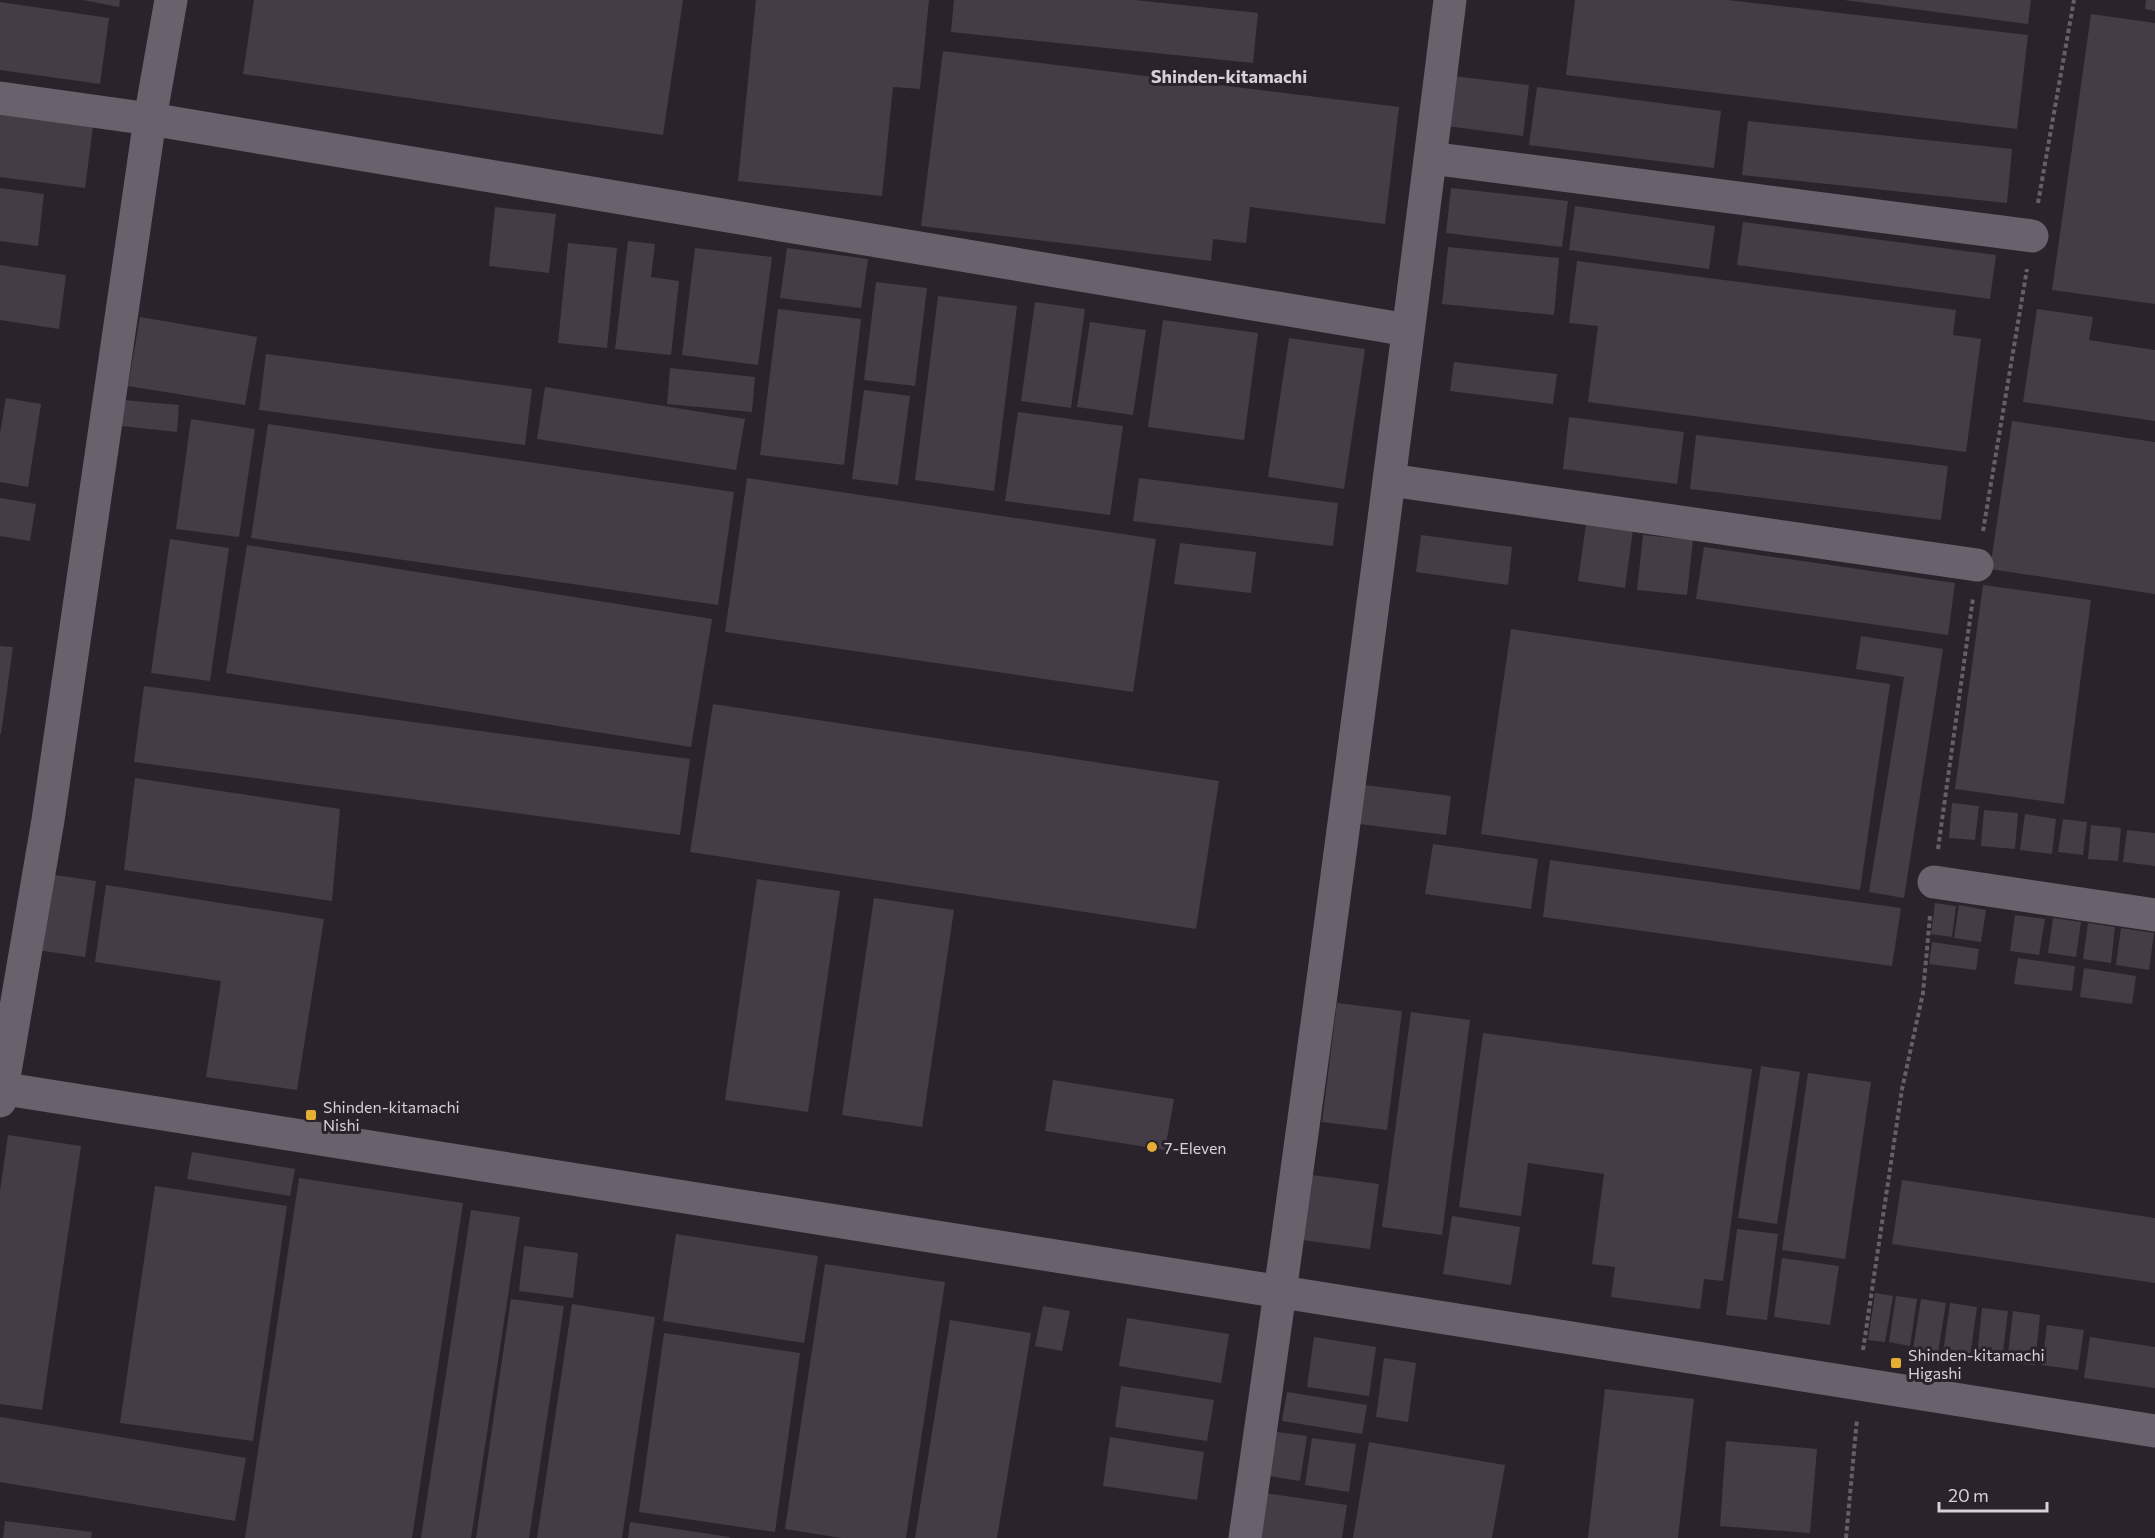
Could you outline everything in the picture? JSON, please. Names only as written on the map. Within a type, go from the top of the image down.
[{"type":"street","points":[[171,0],[150,119],[48,820],[1,1092],[1281,1291],[2155,1431]]},
{"type":"street","points":[[1245,1538],[1281,1291],[1390,480],[1449,0]]},
{"type":"street","points":[[0,98],[150,119],[1408,330]]},
{"type":"street","points":[[1430,159],[2032,236]]},
{"type":"street","points":[[1390,480],[1977,565]]},
{"type":"street","points":[[1934,882],[2155,915]]},
{"type":"path","points":[[1861,1360],[1902,1089],[1923,993],[1934,882],[1977,565],[2074,0]]},
{"type":"path","points":[[1846,1538],[1858,1410]]},
{"type":"building","points":[[83,0],[120,0],[119,7]]},
{"type":"building","points":[[254,0],[683,0],[663,135],[243,74]]},
{"type":"building","points":[[756,0],[929,0],[920,89],[893,87],[882,196],[738,181]]},
{"type":"building","points":[[954,0],[1135,0],[1258,13],[1253,63],[951,32]]},
{"type":"building","points":[[1575,0],[1728,0],[2028,35],[2017,129],[1566,75]]},
{"type":"building","points":[[1844,0],[2031,0],[2028,24]]},
{"type":"building","points":[[2146,0],[2155,0],[2155,11],[2145,9]]},
{"type":"building","points":[[0,2],[109,18],[100,84],[0,70]]},
{"type":"building","points":[[2091,14],[2155,23],[2155,304],[2052,290]]},
{"type":"building","points":[[943,51],[1399,107],[1385,224],[1250,207],[1246,243],[1213,239],[1211,261],[921,226]]},
{"type":"building","points":[[1453,76],[1529,85],[1523,136],[1447,126]]},
{"type":"building","points":[[1537,87],[1721,111],[1714,168],[1529,145]]},
{"type":"building","points":[[0,114],[93,126],[85,188],[0,177]]},
{"type":"building","points":[[1748,121],[2012,149],[2007,203],[1742,175]]},
{"type":"building","points":[[0,188],[44,194],[38,246],[0,241]]},
{"type":"building","points":[[1451,188],[1568,201],[1562,247],[1446,233]]},
{"type":"building","points":[[1575,206],[1715,226],[1709,269],[1569,250]]},
{"type":"building","points":[[495,207],[556,214],[549,273],[489,266]]},
{"type":"building","points":[[1743,222],[1996,255],[1990,299],[1737,265]]},
{"type":"building","points":[[628,241],[655,244],[651,277],[679,281],[671,355],[615,349]]},
{"type":"building","points":[[568,243],[617,248],[607,348],[558,343]]},
{"type":"building","points":[[1448,247],[1559,258],[1554,315],[1442,304]]},
{"type":"building","points":[[695,248],[772,257],[758,365],[682,355]]},
{"type":"building","points":[[787,248],[868,259],[861,308],[780,298]]},
{"type":"building","points":[[1577,261],[1956,310],[1953,335],[1981,339],[1966,452],[1588,402],[1598,326],[1569,323]]},
{"type":"building","points":[[0,265],[66,275],[59,329],[0,320]]},
{"type":"building","points":[[876,282],[927,288],[915,386],[864,380]]},
{"type":"building","points":[[938,296],[1017,306],[994,491],[915,480]]},
{"type":"building","points":[[1035,302],[1085,309],[1071,408],[1021,401]]},
{"type":"building","points":[[778,309],[861,319],[844,465],[760,455]]},
{"type":"building","points":[[2037,309],[2093,317],[2089,340],[2155,350],[2155,421],[2023,402]]},
{"type":"building","points":[[140,317],[257,337],[245,405],[128,386]]},
{"type":"building","points":[[1163,320],[1258,333],[1244,440],[1148,427]]},
{"type":"building","points":[[1090,322],[1146,330],[1133,415],[1077,407]]},
{"type":"building","points":[[1289,338],[1365,349],[1344,489],[1268,477]]},
{"type":"building","points":[[266,354],[532,389],[525,445],[259,410]]},
{"type":"building","points":[[1454,362],[1557,374],[1553,404],[1450,391]]},
{"type":"building","points":[[670,368],[755,377],[752,412],[667,404]]},
{"type":"building","points":[[545,387],[745,419],[736,470],[537,439]]},
{"type":"building","points":[[864,390],[910,396],[898,485],[852,479]]},
{"type":"building","points":[[6,398],[41,404],[28,487],[0,482],[0,433]]},
{"type":"building","points":[[123,400],[179,405],[177,432],[121,426]]},
{"type":"building","points":[[1018,412],[1123,426],[1110,515],[1005,501]]},
{"type":"building","points":[[1569,417],[1684,432],[1677,484],[1563,469]]},
{"type":"building","points":[[191,419],[255,429],[239,537],[176,529]]},
{"type":"building","points":[[2012,421],[2155,442],[2155,594],[1990,569]]},
{"type":"building","points":[[268,424],[734,492],[718,605],[251,538]]},
{"type":"building","points":[[1696,435],[1948,466],[1941,520],[1690,489]]},
{"type":"building","points":[[747,478],[1156,539],[1133,692],[725,632]]},
{"type":"building","points":[[1139,478],[1338,503],[1333,546],[1133,521]]},
{"type":"building","points":[[0,498],[36,504],[30,541],[0,536]]},
{"type":"building","points":[[1586,524],[1633,530],[1625,588],[1578,581]]},
{"type":"building","points":[[1421,535],[1512,547],[1508,585],[1416,572]]},
{"type":"building","points":[[1643,535],[1693,540],[1687,595],[1637,590]]},
{"type":"building","points":[[170,539],[229,548],[210,681],[151,673]]},
{"type":"building","points":[[1180,543],[1256,552],[1251,593],[1174,584]]},
{"type":"building","points":[[247,545],[712,619],[691,747],[226,673]]},
{"type":"building","points":[[1704,547],[1955,583],[1948,635],[1696,599]]},
{"type":"building","points":[[1983,585],[2091,600],[2064,804],[1955,789]]},
{"type":"building","points":[[1511,629],[1890,684],[1860,890],[1481,834]]},
{"type":"building","points":[[1861,636],[1943,649],[1904,898],[1869,892],[1904,677],[1856,669]]},
{"type":"building","points":[[0,646],[13,647],[1,734],[0,734]]},
{"type":"building","points":[[144,686],[690,759],[680,835],[134,762]]},
{"type":"building","points":[[713,704],[1219,781],[1196,929],[690,852]]},
{"type":"building","points":[[135,778],[340,809],[332,901],[124,870]]},
{"type":"building","points":[[1357,784],[1451,796],[1446,835],[1352,823]]},
{"type":"building","points":[[1952,803],[1979,806],[1975,840],[1949,838]]},
{"type":"building","points":[[1984,810],[2018,813],[2015,849],[1981,846]]},
{"type":"building","points":[[2025,814],[2056,819],[2052,854],[2020,850]]},
{"type":"building","points":[[2063,819],[2087,822],[2083,855],[2058,852]]},
{"type":"building","points":[[2091,825],[2121,828],[2118,861],[2088,859]]},
{"type":"building","points":[[2127,830],[2155,833],[2155,866],[2123,862]]},
{"type":"building","points":[[1433,844],[1538,859],[1531,909],[1425,894]]},
{"type":"building","points":[[1550,860],[1901,908],[1892,966],[1543,917]]},
{"type":"building","points":[[48,874],[96,881],[85,957],[37,950]]},
{"type":"building","points":[[757,879],[840,891],[808,1112],[725,1100]]},
{"type":"building","points":[[106,885],[324,919],[297,1090],[206,1077],[221,981],[95,962]]},
{"type":"building","points":[[874,898],[954,910],[922,1127],[842,1115]]},
{"type":"building","points":[[1935,903],[1956,906],[1952,937],[1931,934]]},
{"type":"building","points":[[1959,905],[1986,910],[1981,942],[1954,938]]},
{"type":"building","points":[[2015,915],[2045,919],[2039,955],[2010,951]]},
{"type":"building","points":[[2053,918],[2081,922],[2076,957],[2048,953]]},
{"type":"building","points":[[2088,923],[2115,927],[2111,963],[2083,959]]},
{"type":"building","points":[[2121,928],[2154,933],[2149,970],[2116,965]]},
{"type":"building","points":[[1932,942],[1979,949],[1976,970],[1929,964]]},
{"type":"building","points":[[2018,958],[2075,966],[2072,991],[2014,984]]},
{"type":"building","points":[[2084,968],[2136,976],[2132,1004],[2080,997]]},
{"type":"building","points":[[1337,1003],[1402,1011],[1387,1130],[1322,1122]]},
{"type":"building","points":[[1411,1012],[1470,1020],[1442,1235],[1382,1227]]},
{"type":"building","points":[[1483,1033],[1752,1069],[1723,1281],[1704,1279],[1700,1309],[1611,1297],[1615,1267],[1592,1264],[1604,1174],[1528,1163],[1521,1216],[1459,1207]]},
{"type":"building","points":[[1761,1066],[1800,1072],[1777,1224],[1738,1218]]},
{"type":"building","points":[[1808,1073],[1871,1082],[1845,1259],[1782,1250]]},
{"type":"building","points":[[1053,1080],[1174,1099],[1165,1150],[1045,1131]]},
{"type":"building","points":[[8,1135],[81,1146],[42,1410],[0,1404],[0,1191]]},
{"type":"building","points":[[192,1152],[295,1169],[290,1196],[187,1179]]},
{"type":"building","points":[[1312,1175],[1379,1184],[1370,1249],[1302,1240]]},
{"type":"building","points":[[299,1178],[463,1203],[412,1538],[245,1538]]},
{"type":"building","points":[[1902,1180],[2155,1218],[2155,1283],[1892,1244]]},
{"type":"building","points":[[155,1186],[287,1206],[253,1441],[120,1423]]},
{"type":"building","points":[[471,1210],[520,1217],[471,1538],[421,1538]]},
{"type":"building","points":[[1452,1216],[1520,1227],[1511,1285],[1443,1274]]},
{"type":"building","points":[[1737,1229],[1778,1234],[1767,1320],[1726,1315]]},
{"type":"building","points":[[676,1234],[818,1256],[804,1343],[663,1321]]},
{"type":"building","points":[[524,1246],[578,1253],[573,1298],[519,1291]]},
{"type":"building","points":[[1782,1258],[1839,1266],[1830,1325],[1774,1317]]},
{"type":"building","points":[[825,1264],[945,1282],[906,1538],[841,1538],[785,1529]]},
{"type":"building","points":[[1875,1293],[1893,1296],[1885,1342],[1868,1340]]},
{"type":"building","points":[[1896,1296],[1917,1299],[1910,1346],[1889,1342]]},
{"type":"building","points":[[511,1299],[564,1306],[529,1538],[476,1538]]},
{"type":"building","points":[[1921,1299],[1946,1303],[1938,1352],[1913,1349]]},
{"type":"building","points":[[1950,1303],[1977,1307],[1970,1357],[1943,1353]]},
{"type":"building","points":[[572,1304],[655,1317],[622,1538],[537,1538]]},
{"type":"building","points":[[1043,1306],[1070,1311],[1062,1351],[1035,1346]]},
{"type":"building","points":[[1982,1308],[2008,1311],[2002,1360],[1977,1357]]},
{"type":"building","points":[[2013,1311],[2040,1315],[2035,1365],[2007,1362]]},
{"type":"building","points":[[1127,1318],[1229,1334],[1221,1383],[1119,1366]]},
{"type":"building","points":[[950,1320],[1031,1333],[997,1538],[915,1538]]},
{"type":"building","points":[[2047,1325],[2084,1330],[2078,1370],[2042,1365]]},
{"type":"building","points":[[664,1333],[800,1353],[775,1532],[639,1512]]},
{"type":"building","points":[[1314,1337],[1376,1347],[1369,1396],[1307,1387]]},
{"type":"building","points":[[2090,1337],[2155,1347],[2155,1388],[2084,1378]]},
{"type":"building","points":[[1384,1358],[1416,1363],[1408,1422],[1376,1417]]},
{"type":"building","points":[[1121,1386],[1214,1400],[1207,1441],[1115,1427]]},
{"type":"building","points":[[1605,1389],[1694,1399],[1678,1538],[1588,1538]]},
{"type":"building","points":[[1287,1392],[1367,1405],[1362,1434],[1282,1421]]},
{"type":"building","points":[[0,1417],[246,1458],[235,1521],[0,1482]]},
{"type":"building","points":[[1270,1431],[1307,1436],[1300,1481],[1263,1475]]},
{"type":"building","points":[[1110,1437],[1204,1452],[1197,1500],[1103,1486]]},
{"type":"building","points":[[1312,1438],[1356,1444],[1349,1492],[1305,1485]]},
{"type":"building","points":[[1726,1441],[1817,1449],[1810,1533],[1720,1526]]},
{"type":"building","points":[[1369,1442],[1505,1465],[1492,1538],[1353,1538]]},
{"type":"building","points":[[1264,1493],[1347,1505],[1342,1538],[1258,1538]]},
{"type":"building","points":[[5,1521],[92,1532],[91,1538],[3,1538]]},
{"type":"building","points":[[630,1522],[730,1537],[730,1538],[628,1538]]},
{"type":"place","name":"Shinden-kitamachi Nishi","points":[[311,1115]]},
{"type":"place","name":"7-Eleven","points":[[1152,1147]]},
{"type":"place","name":"Shinden-kitamachi Higashi","points":[[1896,1363]]},
{"type":"district","name":"Shinden-kitamachi","points":[[1229,76]]}]
